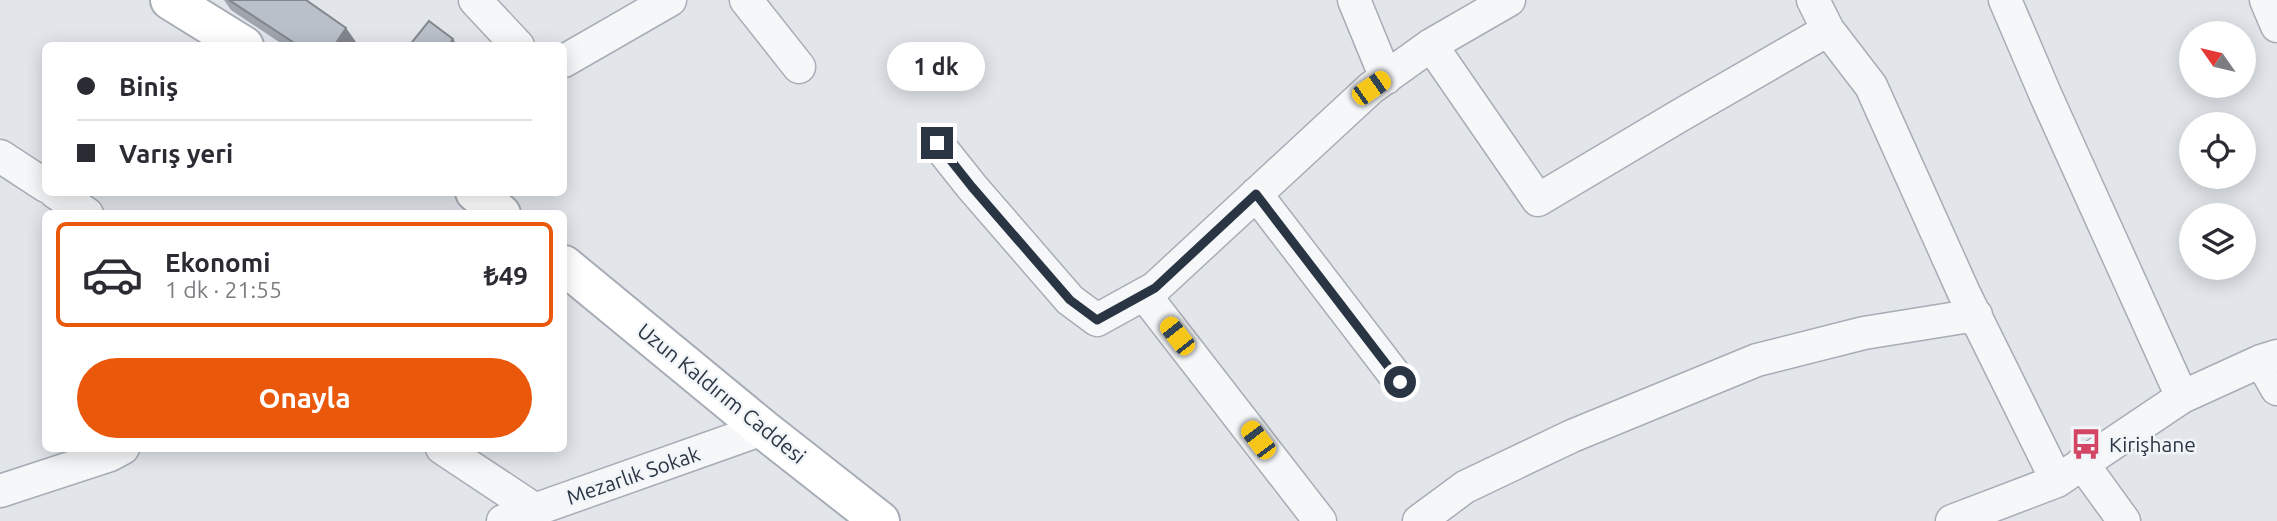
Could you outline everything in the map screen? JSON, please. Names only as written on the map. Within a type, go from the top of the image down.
[{"type":"main road","points":[[170,0],[238,42]]},
{"type":"main road","points":[[480,196],[496,210]]},
{"type":"main road","name":"Uzun Kaldırım Caddesi","points":[[567,267],[763,429],[880,521]]},
{"type":"street","points":[[475,0],[514,42]]},
{"type":"street","points":[[567,59],[670,0]]},
{"type":"street","points":[[746,0],[799,67]]},
{"type":"street","points":[[1354,0],[1386,78]]},
{"type":"street","points":[[937,143],[1070,300],[1097,320],[1155,288],[1371,88],[1431,45],[1509,0]]},
{"type":"street","points":[[1813,0],[1828,30],[1871,86],[1976,316],[2069,472],[2109,513]]},
{"type":"street","points":[[2006,0],[2046,96],[2182,397]]},
{"type":"street","points":[[2266,0],[2277,26]]},
{"type":"street","points":[[1431,45],[1538,200],[1828,30]]},
{"type":"street","points":[[0,156],[42,183]]},
{"type":"street","points":[[1256,194],[1400,382]]},
{"type":"street","points":[[61,196],[81,210]]},
{"type":"street","points":[[1144,294],[1320,521]]},
{"type":"street","points":[[1419,521],[1465,487],[1560,441],[1757,360],[1864,334],[1976,316]]},
{"type":"street","points":[[1952,521],[2069,472],[2182,397],[2269,359],[2277,389]]},
{"type":"street","name":"Mezarlık Sokak","points":[[503,521],[763,429]]},
{"type":"street","points":[[0,491],[116,452]]},
{"type":"street","points":[[448,452],[534,509]]},
{"type":"building","points":[[229,0],[306,0],[346,28],[337,42],[293,42]]},
{"type":"building","points":[[429,21],[453,39],[451,42],[412,42]]},
{"type":"place","name":"Kirişhane","points":[[2086,444]]},
{"type":"route","points":[[937,143],[1070,300],[1097,320],[1155,288],[1256,194],[1400,382]]}]
